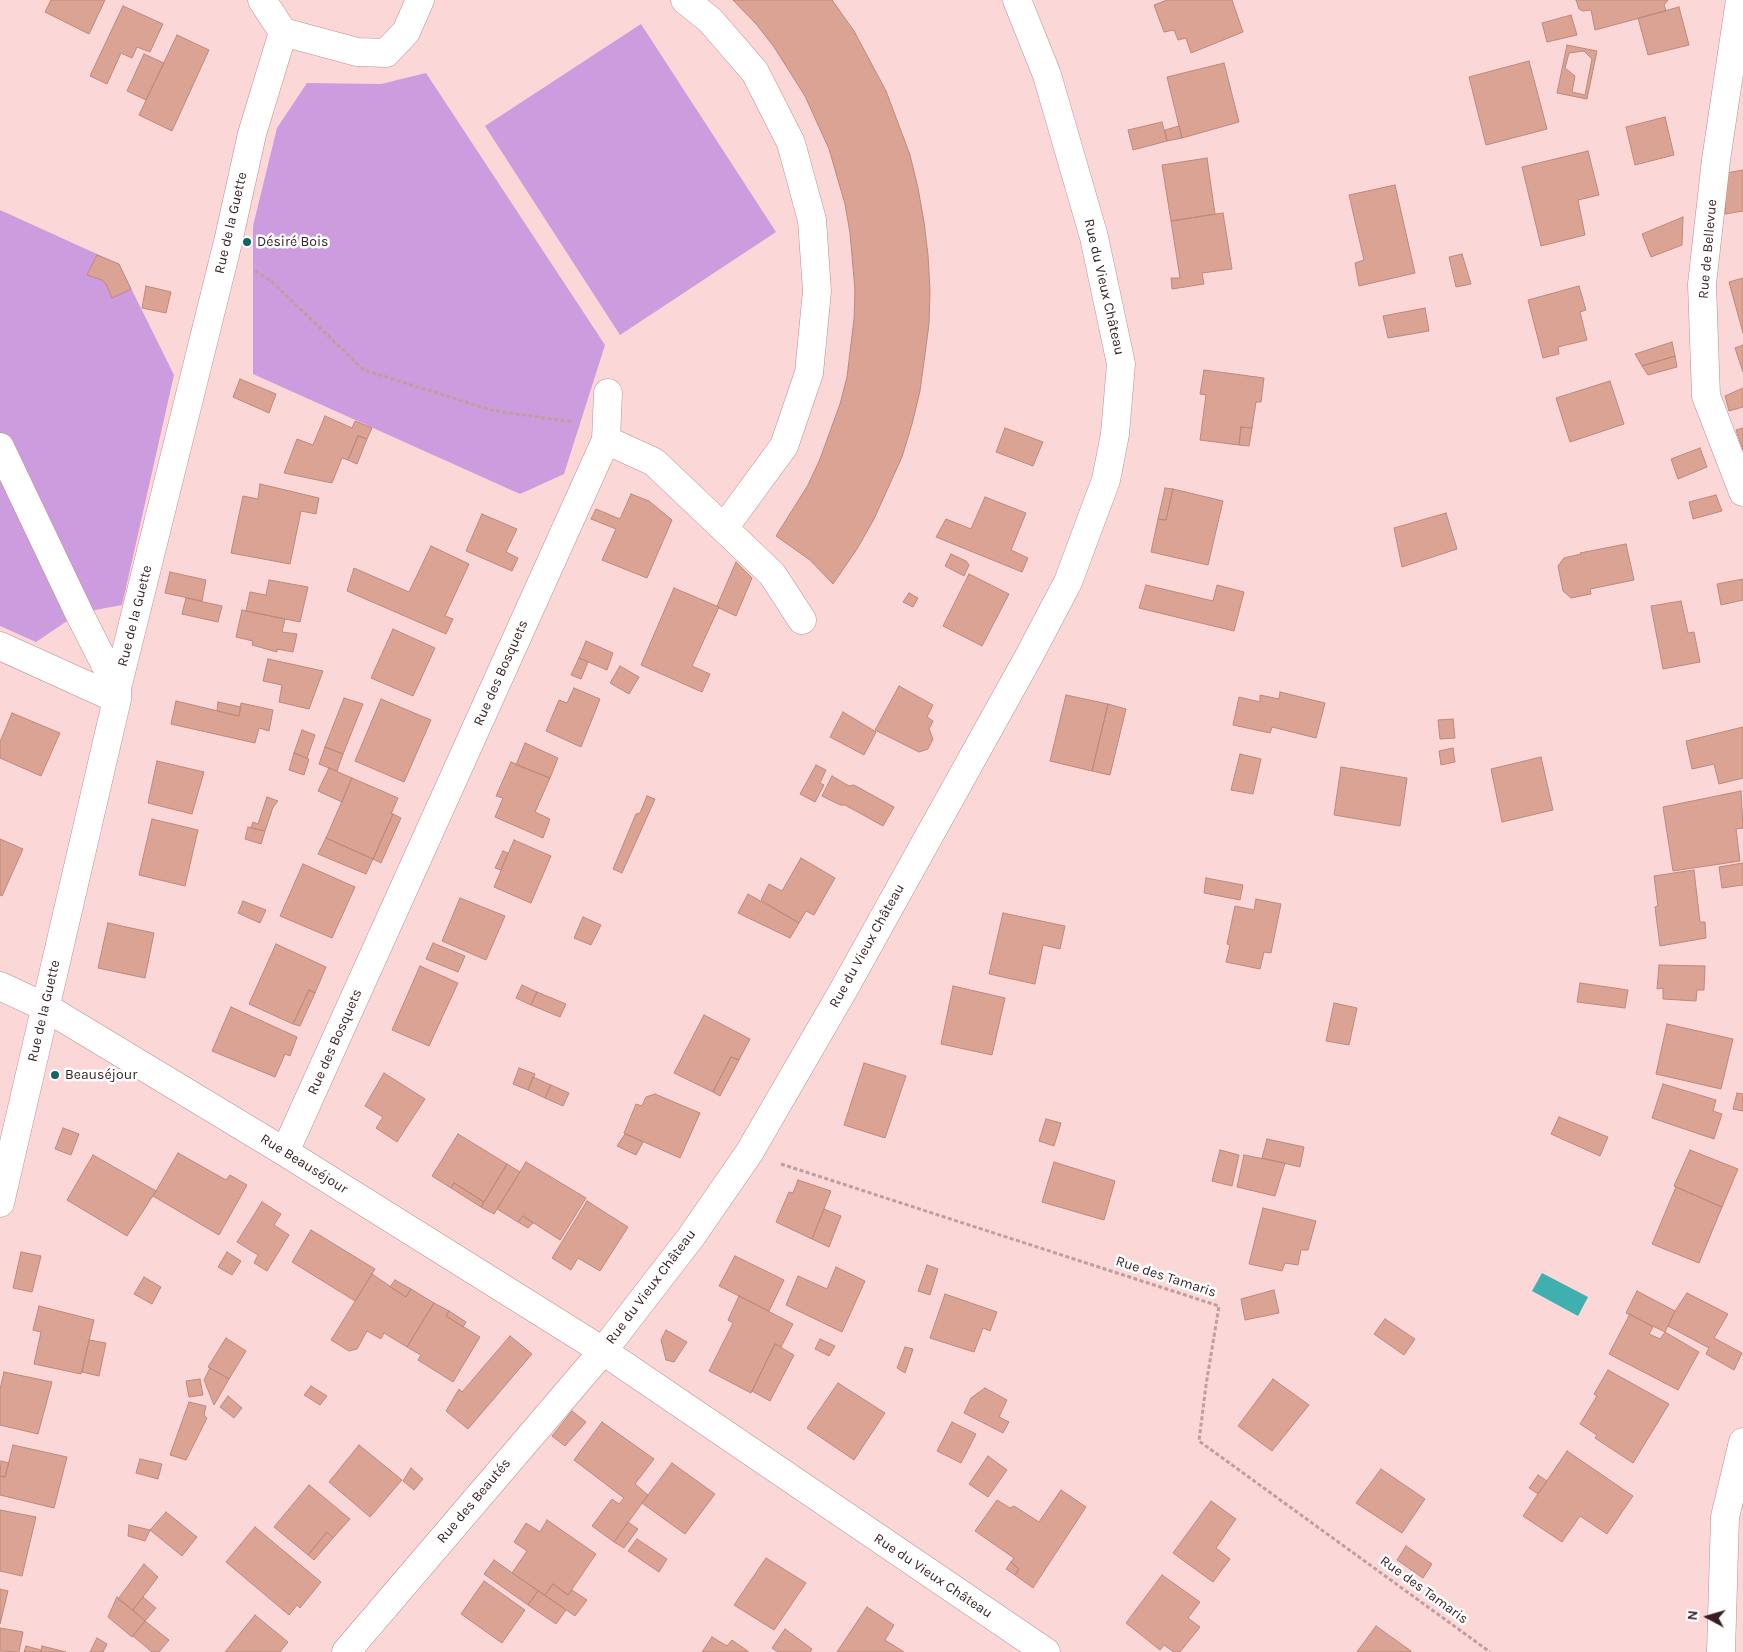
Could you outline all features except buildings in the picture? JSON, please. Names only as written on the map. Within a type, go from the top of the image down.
[{"type":"street","points":[[262,0],[283,32],[357,52],[386,53],[406,32],[420,0]]},
{"type":"street","points":[[685,0],[710,20],[755,72],[791,143],[812,220],[817,291],[809,373],[784,446],[724,528]]},
{"type":"street","name":"Rue du Vieux Château","points":[[1017,0],[1047,75],[1094,237],[1121,364],[1115,434],[1106,480],[1068,582],[1059,599],[853,972],[749,1153],[690,1237],[603,1351],[1046,1652]]},
{"type":"street","name":"Rue de Bellevue","points":[[1740,0],[1716,160],[1702,284],[1706,396],[1743,492]]},
{"type":"street","name":"Rue de la Guette","points":[[0,1203],[117,694],[252,134],[283,32]]},
{"type":"street","points":[[608,393],[606,440],[654,462],[772,574],[802,620]]},
{"type":"street","name":"Rue des Bosquets","points":[[285,1152],[606,440]]},
{"type":"street","points":[[0,447],[117,694]]},
{"type":"street","points":[[0,646],[117,694]]},
{"type":"street","name":"Rue Beauséjour","points":[[0,986],[45,1007],[285,1152],[603,1351]]},
{"type":"street","name":"Rue des Beautés","points":[[346,1652],[603,1351]]},
{"type":"street","points":[[1721,1652],[1725,1517],[1743,1442]]},
{"type":"path","points":[[225,252],[270,280],[364,370],[492,410],[571,421],[606,440]]},
{"type":"path","name":"Rue des Tamaris","points":[[749,1153],[1219,1306],[1198,1441],[1490,1652]]},
{"type":"shaded area","points":[[641,24],[776,232],[620,335],[485,126]]},
{"type":"shaded area","points":[[426,73],[605,345],[564,474],[520,494],[253,374],[253,226],[277,128],[307,83],[381,84]]},
{"type":"shaded area","points":[[0,210],[119,264],[174,375],[122,605],[79,613],[36,642],[0,626]]},
{"type":"water","points":[[1542,1273],[1588,1297],[1578,1316],[1532,1291]]},
{"type":"place","name":"Désiré Bois","points":[[247,242]]},
{"type":"place","name":"Beauséjour","points":[[55,1075]]}]
